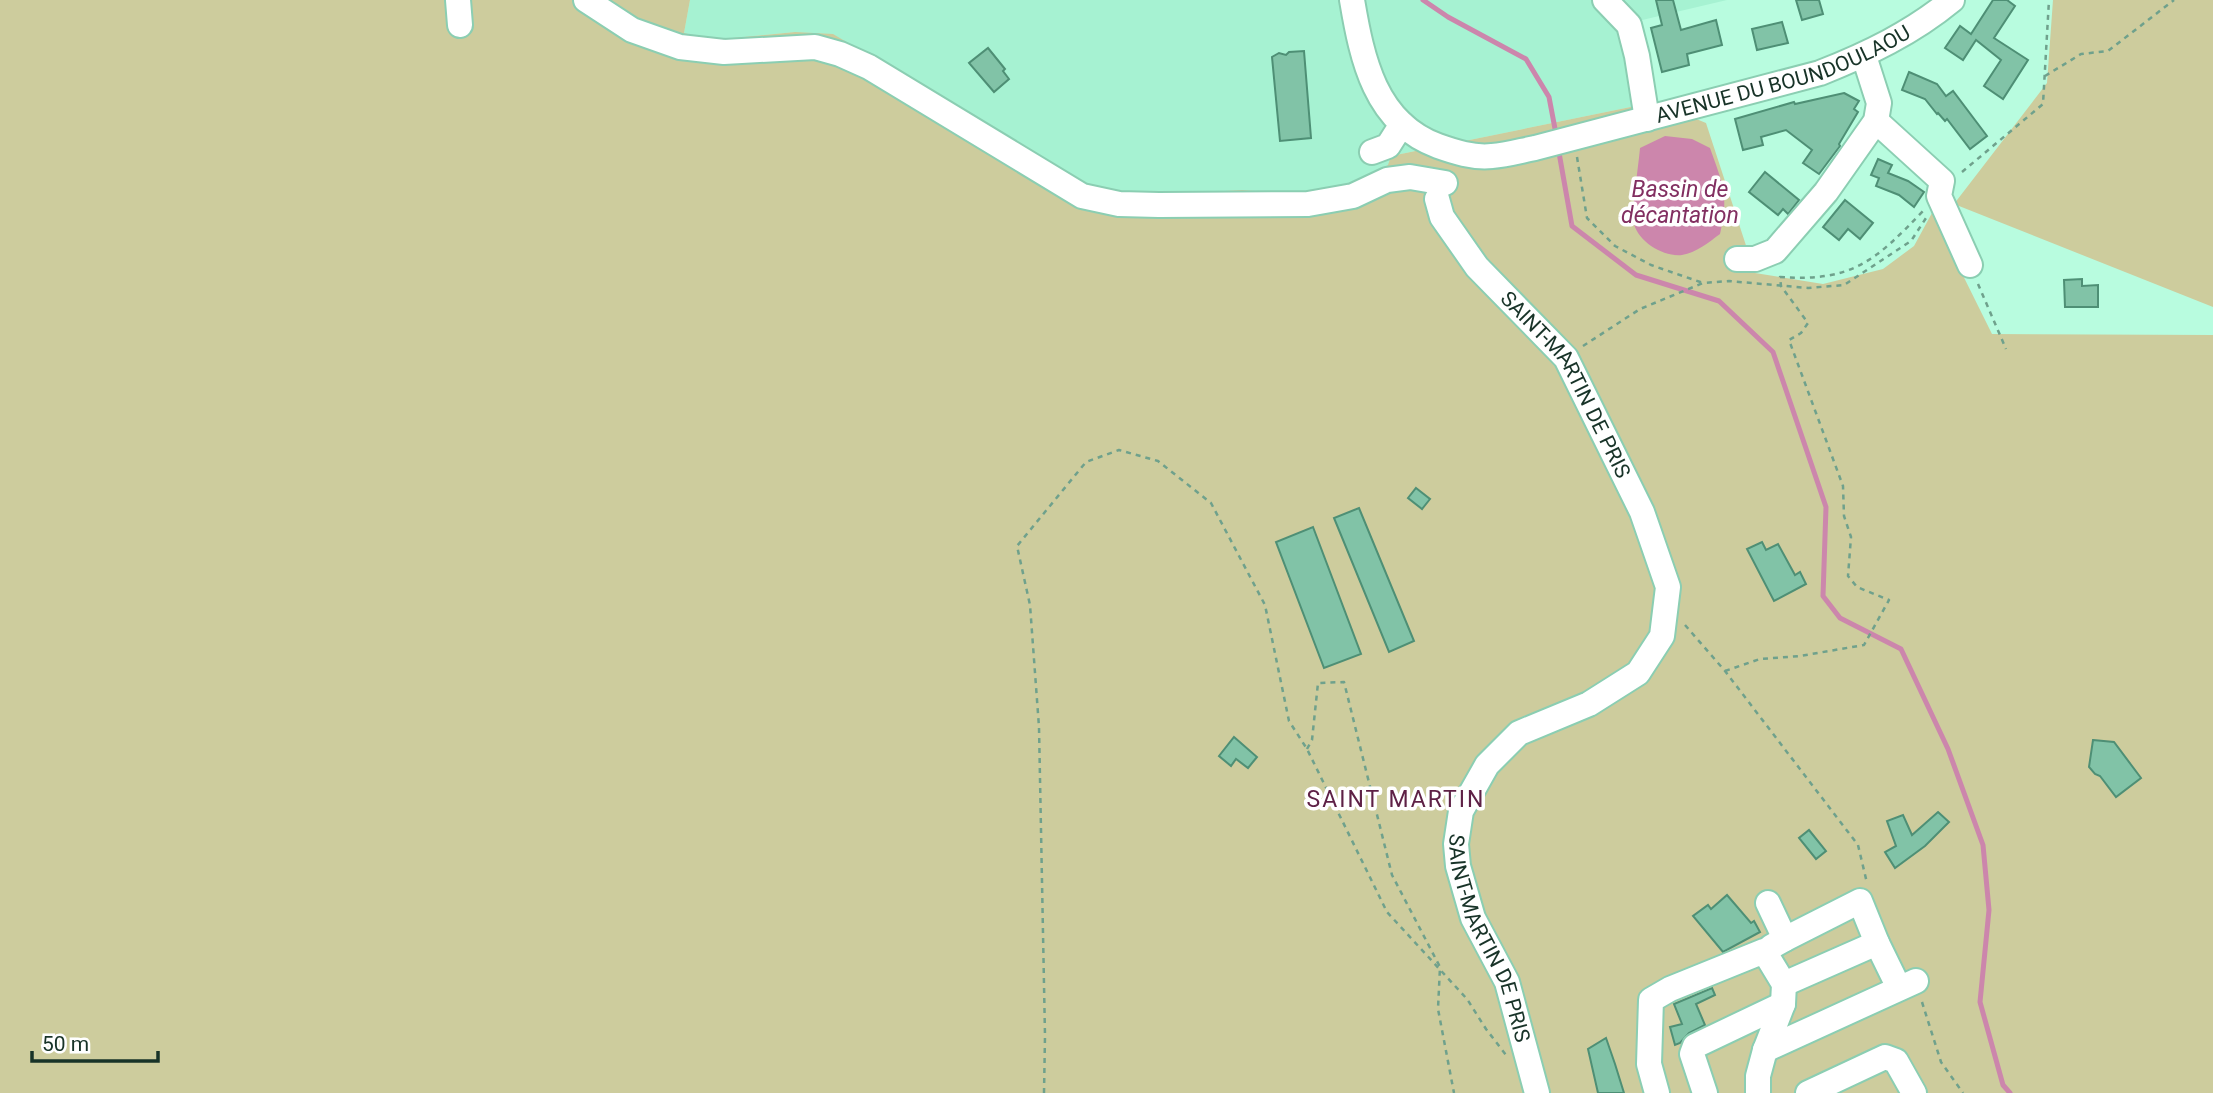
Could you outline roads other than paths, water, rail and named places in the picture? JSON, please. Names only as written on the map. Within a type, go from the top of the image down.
[{"type":"street","points":[[458,0],[460,25]]},
{"type":"street","points":[[586,0],[632,30],[680,47],[724,52],[815,47],[840,54],[869,67],[1082,196],[1119,204],[1308,204],[1353,196],[1387,180],[1410,177],[1436,187]]},
{"type":"street","name":"AVENUE DU BOUNDOULAOU","points":[[1352,0],[1359,41],[1370,79],[1379,98],[1402,124],[1427,142],[1458,153],[1490,156],[1575,138],[1820,73],[1864,56],[1915,28],[1944,2]]},
{"type":"street","points":[[1605,0],[1629,25],[1647,119]]},
{"type":"street","points":[[1737,259],[1755,259],[1775,251],[1826,192],[1876,121],[1879,103],[1864,56]]},
{"type":"street","points":[[1876,121],[1941,189],[1970,265]]},
{"type":"street","points":[[1371,152],[1388,146],[1402,124]]},
{"type":"street","points":[[1427,142],[1436,187]]},
{"type":"street","points":[[1436,187],[1458,153]]},
{"type":"street","name":"SAINT-MARTIN DE PRIS","points":[[1436,187],[1442,216],[1477,267],[1566,358],[1642,512],[1668,587],[1662,636],[1638,673],[1589,704],[1519,733],[1487,765],[1461,811],[1457,844],[1458,866],[1473,918],[1507,982],[1538,1093]]},
{"type":"street","points":[[1657,1093],[1649,1064],[1651,1000],[1670,989],[1775,945],[1860,901],[1877,943],[1908,985],[1765,1050]]},
{"type":"street","points":[[1758,1093],[1758,1076],[1784,994],[1768,903]]},
{"type":"street","points":[[1705,1093],[1692,1054],[1695,1046],[1877,943]]},
{"type":"street","points":[[1808,1093],[1885,1057],[1896,1060],[1914,1093]]},
{"type":"street","points":[[1528,1058],[1546,1076],[1553,1093]]},
{"type":"water","name":"Bassin de décantation","points":[[1665,136],[1692,139],[1710,148],[1723,190],[1724,209],[1720,234],[1697,250],[1682,255],[1667,254],[1646,242],[1637,231],[1633,218],[1640,148]]},
{"type":"waterway","points":[[1423,0],[1448,17],[1526,59],[1549,97],[1556,134]]},
{"type":"waterway","points":[[1558,147],[1572,226],[1636,275],[1719,301],[1773,352],[1826,507],[1823,596],[1840,618],[1901,649],[1948,749],[1983,845],[1989,910],[1980,1002],[2003,1085],[2010,1093]]},
{"type":"district","name":"SAINT MARTIN","points":[[1396,799]]}]
